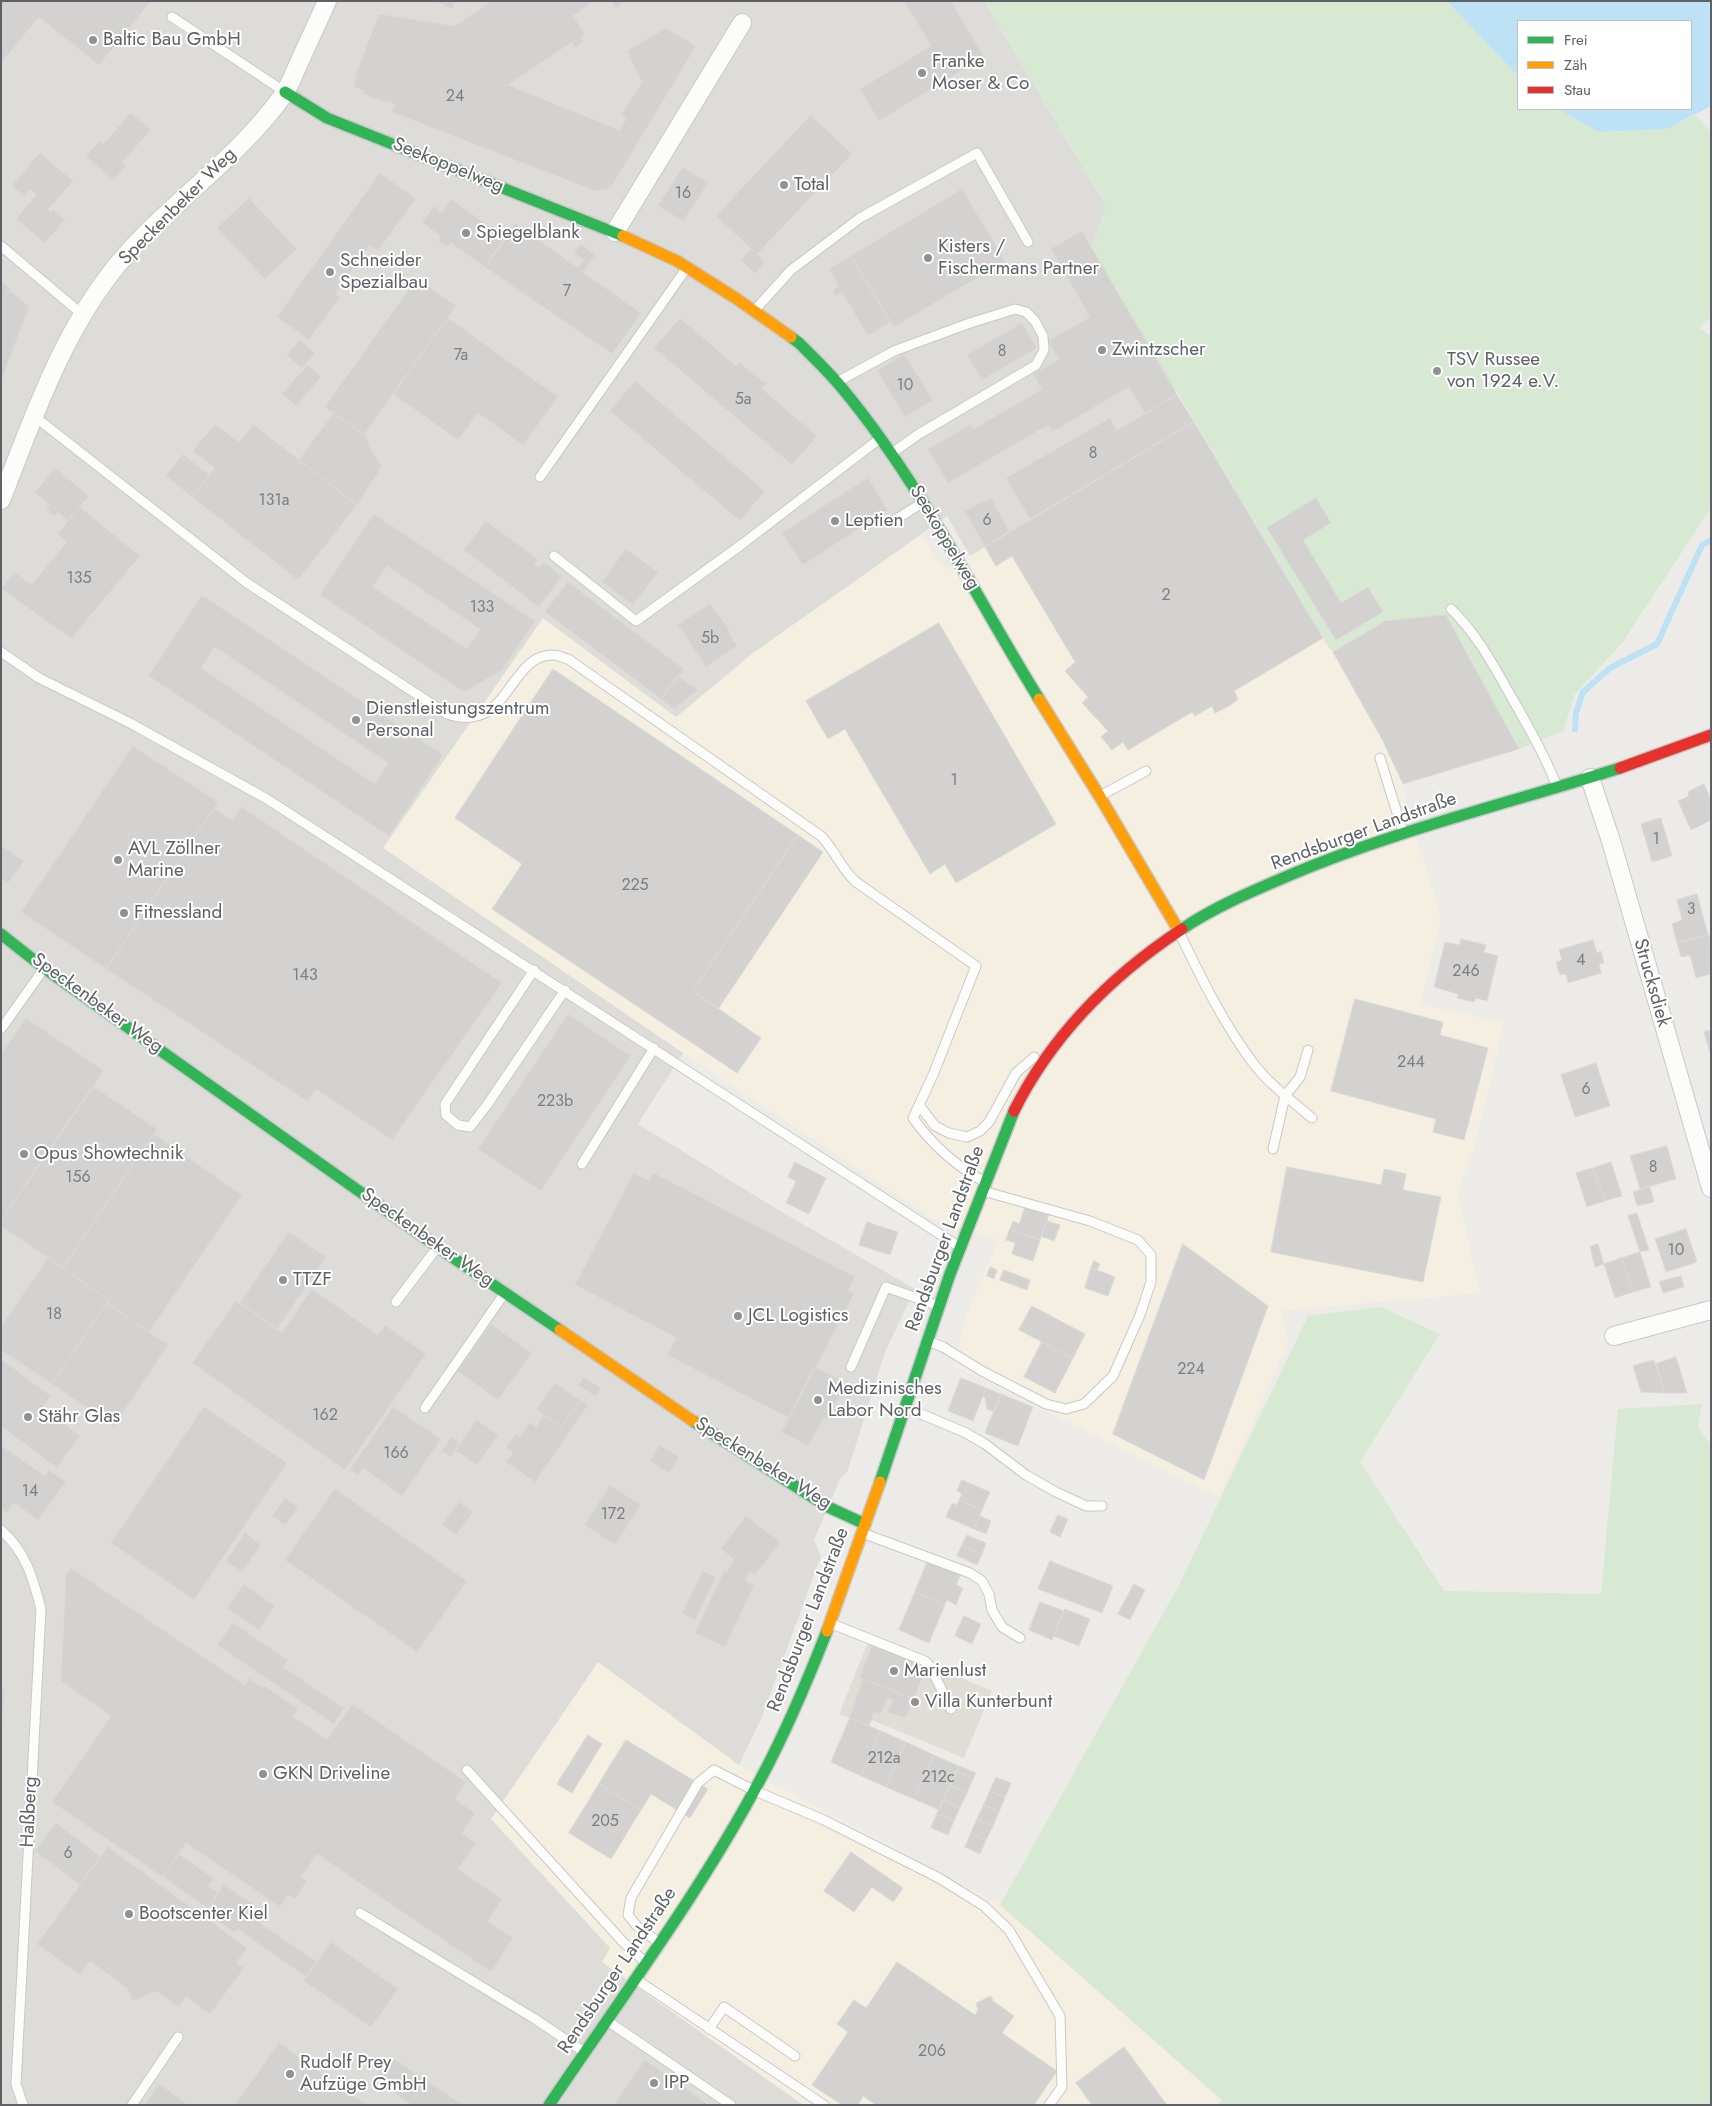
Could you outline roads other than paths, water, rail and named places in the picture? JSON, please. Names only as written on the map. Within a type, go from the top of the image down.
[{"type":"street","name":"Speckenbeker Weg","points":[[1,500],[34,416],[65,346],[83,315],[118,265],[139,241],[233,153],[285,92],[328,1]]},
{"type":"street","points":[[615,232],[742,23]]},
{"type":"street","name":"Seekoppelweg","points":[[285,92],[327,118],[615,232],[687,267],[799,343],[836,382],[924,501],[1009,651],[1100,796],[1179,931]]},
{"type":"street","name":"Rendsburger Landstraße","points":[[549,2105],[715,1860],[787,1726],[864,1529],[938,1306],[984,1187],[1026,1088],[1066,1029],[1124,971],[1179,931],[1218,907],[1310,865],[1403,832],[1624,768],[1711,735]]},
{"type":"street","name":"Strucksdiek","points":[[1590,778],[1610,840],[1711,1188]]},
{"type":"street","name":"Speckenbeker Weg","points":[[1,934],[44,968],[438,1247],[718,1438],[864,1529]]},
{"type":"street","points":[[1614,1336],[1711,1310]]},
{"type":"lane","points":[[172,17],[285,92]]},
{"type":"lane","points":[[754,311],[792,270],[860,218],[977,153],[1028,242]]},
{"type":"lane","points":[[1,246],[83,315]]},
{"type":"lane","points":[[540,477],[687,267]]},
{"type":"lane","points":[[836,382],[894,351],[970,323],[1015,309],[1026,312],[1035,321],[1043,336],[1044,350],[1036,365],[927,429],[890,454]]},
{"type":"lane","points":[[34,416],[247,583],[447,714],[459,718],[471,718],[484,714],[503,698],[528,666],[544,656],[555,655],[568,659],[821,836],[837,856],[845,873],[976,966],[913,1118],[945,1154],[984,1187],[1090,1221],[1138,1240],[1151,1255],[1151,1282],[1140,1315],[1113,1376],[1084,1404],[1066,1409],[1046,1404],[982,1371],[943,1347],[927,1341]]},
{"type":"lane","points":[[554,556],[636,621],[741,545],[880,439]]},
{"type":"lane","points":[[895,520],[924,501]]},
{"type":"lane","points":[[1451,609],[1475,635],[1497,670],[1535,739],[1557,787]]},
{"type":"lane","points":[[1,652],[39,678],[130,723],[268,798],[960,1247]]},
{"type":"lane","points":[[1380,758],[1403,832]]},
{"type":"lane","points":[[1100,796],[1146,771]]},
{"type":"lane","points":[[1179,931],[1199,974],[1249,1057],[1284,1096],[1312,1118]]},
{"type":"lane","points":[[1,1029],[44,968]]},
{"type":"lane","points":[[534,970],[445,1104],[446,1115],[458,1125],[470,1127],[565,990]]},
{"type":"lane","points":[[919,1105],[935,1126],[949,1133],[967,1137],[974,1134],[989,1122],[1016,1073],[1066,1029]]},
{"type":"lane","points":[[582,1164],[654,1048]]},
{"type":"lane","points":[[1273,1149],[1284,1096],[1300,1077],[1308,1050]]},
{"type":"lane","points":[[396,1302],[438,1247]]},
{"type":"lane","points":[[851,1367],[886,1287],[938,1306]]},
{"type":"lane","points":[[425,1408],[505,1292]]},
{"type":"lane","points":[[905,1407],[978,1440],[1026,1476],[1056,1492],[1086,1506],[1102,1506]]},
{"type":"lane","points":[[864,1529],[970,1573],[982,1581],[989,1594],[992,1610],[1002,1627],[1020,1638]]},
{"type":"lane","name":"Haßberg","points":[[1,1530],[14,1542],[32,1575],[41,1609],[16,2084],[22,2105]]},
{"type":"lane","points":[[829,1622],[925,1661],[930,1666],[952,1709]]},
{"type":"lane","points":[[467,1770],[623,1942],[646,1962]]},
{"type":"lane","points":[[659,1943],[637,1926],[628,1915],[631,1898],[698,1783],[714,1770],[754,1790],[824,1820],[938,1878],[984,1906],[1009,1930],[1060,2016],[1062,2087],[1049,2105]]},
{"type":"lane","points":[[360,1913],[535,2019],[584,2052]]},
{"type":"lane","points":[[635,1978],[824,2105]]},
{"type":"lane","points":[[709,2028],[724,2007],[795,2056]]},
{"type":"lane","points":[[606,2021],[731,2105]]},
{"type":"lane","points":[[132,2105],[178,2037]]},
{"type":"water","points":[[1447,1],[1711,1],[1711,106],[1667,129],[1599,132],[1560,110],[1692,110],[1692,20],[1517,20],[1517,75]]},
{"type":"waterway","points":[[1575,729],[1576,713],[1583,692],[1610,668],[1657,644],[1702,545],[1711,540]]},
{"type":"place","name":"Baltic Bau GmbH","points":[[93,40]]},
{"type":"place","name":"Franke Moser & Co","points":[[922,73]]},
{"type":"place","name":"Total","points":[[784,185]]},
{"type":"place","name":"Spiegelblank","points":[[466,233]]},
{"type":"place","name":"Kisters / Fischermans Partner","points":[[928,258]]},
{"type":"place","name":"Schneider Spezialbau","points":[[330,272]]},
{"type":"place","name":"Zwintzscher","points":[[1102,350]]},
{"type":"place","name":"TSV Russee von 1924 e.V.","points":[[1437,371]]},
{"type":"place","name":"Leptien","points":[[835,521]]},
{"type":"place","name":"Dienstleistungszentrum Personal","points":[[356,720]]},
{"type":"place","name":"AVL Zöllner Marine","points":[[118,860]]},
{"type":"place","name":"Fitnessland","points":[[124,913]]},
{"type":"place","name":"Opus Showtechnik","points":[[24,1154]]},
{"type":"place","name":"TTZF","points":[[283,1280]]},
{"type":"place","name":"JCL Logistics","points":[[738,1316]]},
{"type":"place","name":"Medizinisches Labor Nord","points":[[818,1400]]},
{"type":"place","name":"Stähr Glas","points":[[28,1417]]},
{"type":"place","name":"Marienlust","points":[[894,1671]]},
{"type":"place","name":"Villa Kunterbunt","points":[[915,1702]]},
{"type":"place","name":"GKN Driveline","points":[[263,1774]]},
{"type":"place","name":"Bootscenter Kiel","points":[[129,1914]]},
{"type":"place","name":"Rudolf Prey Aufzüge GmbH","points":[[290,2074]]},
{"type":"place","name":"IPP","points":[[654,2083]]}]
